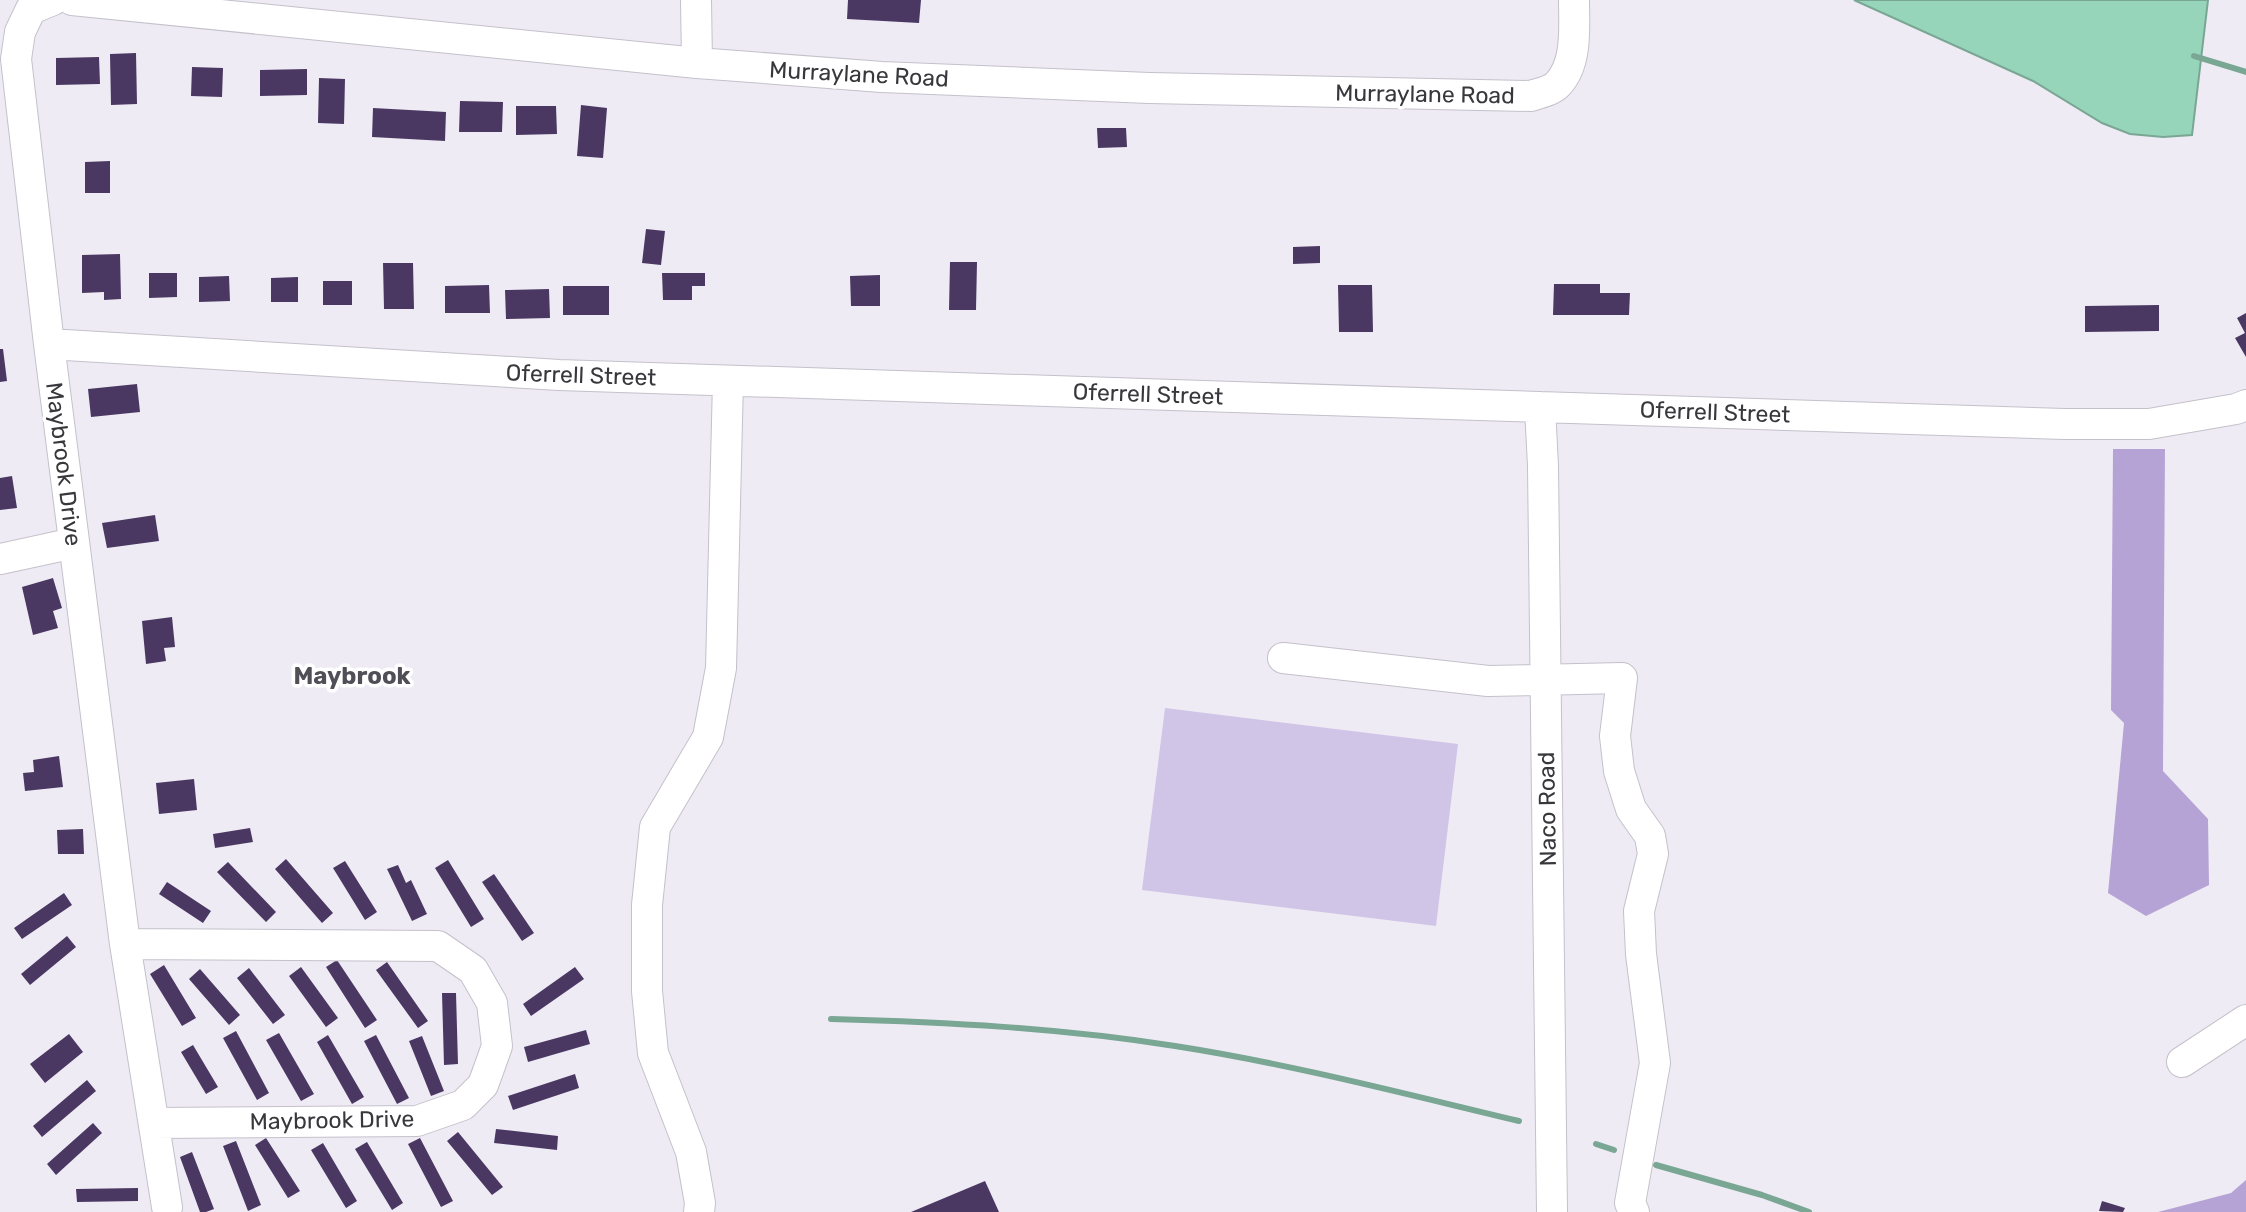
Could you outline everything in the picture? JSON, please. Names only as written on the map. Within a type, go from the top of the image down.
[{"type":"street","name":"Maybrook Drive","points":[[53,0],[32,9],[20,32],[16,59],[125,944],[167,1207]]},
{"type":"street","name":"Murraylane Road","points":[[72,0],[697,64],[882,77],[1149,88],[1531,96],[1556,86],[1570,63],[1574,34],[1574,0]]},
{"type":"street","points":[[696,0],[697,64]]},
{"type":"street","name":"Oferrell Street","points":[[49,344],[559,375],[2051,423],[2149,424],[2246,405]]},
{"type":"street","points":[[699,1212],[700,1203],[691,1152],[653,1053],[647,991],[647,905],[655,827],[708,737],[721,668],[728,381]]},
{"type":"street","name":"Naco Road","points":[[1540,407],[1543,466],[1552,1212]]},
{"type":"street","points":[[0,559],[74,543]]},
{"type":"street","points":[[1283,658],[1488,681],[1622,678],[1615,736],[1619,771],[1631,809],[1650,836],[1653,854],[1639,911],[1641,954],[1655,1063],[1630,1203],[1634,1212]]},
{"type":"street","name":"Maybrook Drive","points":[[125,944],[438,946],[472,970],[492,1003],[497,1046],[483,1085],[463,1105],[451,1110],[417,1121],[154,1123]]},
{"type":"street","points":[[2182,1062],[2246,1020]]},
{"type":"shaded area","points":[[1854,0],[2208,0],[2192,135],[2163,137],[2130,134],[2102,123],[2033,81]]},
{"type":"shaded area","points":[[2113,449],[2165,449],[2163,771],[2208,819],[2209,885],[2146,916],[2108,893],[2124,723],[2111,710]]},
{"type":"shaded area","points":[[1165,708],[1458,744],[1436,926],[1142,890]]},
{"type":"shaded area","points":[[2246,1180],[2246,1212],[2158,1212],[2231,1193]]},
{"type":"building","points":[[848,0],[921,0],[919,23],[847,19]]},
{"type":"building","points":[[136,53],[137,104],[111,105],[110,54]]},
{"type":"building","points":[[99,57],[100,84],[56,85],[56,58]]},
{"type":"building","points":[[192,67],[223,68],[222,97],[191,96]]},
{"type":"building","points":[[307,69],[307,95],[260,96],[260,70]]},
{"type":"building","points":[[319,78],[345,79],[344,124],[318,123]]},
{"type":"building","points":[[460,101],[503,102],[502,132],[459,132]]},
{"type":"building","points":[[581,105],[607,108],[603,158],[577,156]]},
{"type":"building","points":[[516,106],[556,106],[557,134],[516,135]]},
{"type":"building","points":[[373,108],[446,112],[445,141],[372,137]]},
{"type":"building","points":[[1097,128],[1126,128],[1127,147],[1098,148]]},
{"type":"building","points":[[110,161],[110,193],[85,193],[85,162]]},
{"type":"building","points":[[646,229],[665,231],[661,265],[642,263]]},
{"type":"building","points":[[1320,246],[1320,263],[1293,264],[1293,247]]},
{"type":"building","points":[[120,254],[121,299],[104,300],[104,292],[82,293],[82,255]]},
{"type":"building","points":[[950,262],[977,262],[976,310],[949,310]]},
{"type":"building","points":[[383,263],[413,263],[414,309],[384,309]]},
{"type":"building","points":[[149,273],[177,273],[177,297],[149,298]]},
{"type":"building","points":[[662,273],[705,273],[705,286],[692,286],[692,300],[663,300]]},
{"type":"building","points":[[880,275],[880,306],[851,306],[850,276]]},
{"type":"building","points":[[229,276],[230,301],[199,302],[199,277]]},
{"type":"building","points":[[298,277],[298,302],[271,302],[271,278]]},
{"type":"building","points":[[323,281],[352,281],[352,305],[323,305]]},
{"type":"building","points":[[1554,284],[1600,284],[1600,293],[1630,293],[1629,315],[1553,315]]},
{"type":"building","points":[[489,285],[490,313],[445,313],[445,286]]},
{"type":"building","points":[[1338,285],[1372,285],[1373,332],[1339,332]]},
{"type":"building","points":[[563,286],[609,286],[609,315],[563,315]]},
{"type":"building","points":[[549,289],[550,318],[506,319],[505,290]]},
{"type":"building","points":[[2159,305],[2159,331],[2085,332],[2085,306]]},
{"type":"building","points":[[2246,313],[2246,357],[2235,338],[2245,333],[2237,318]]},
{"type":"building","points":[[0,349],[3,349],[7,381],[0,382]]},
{"type":"building","points":[[137,384],[140,412],[91,417],[88,389]]},
{"type":"building","points":[[12,476],[17,508],[0,510],[0,478]]},
{"type":"building","points":[[155,515],[159,541],[107,548],[102,523]]},
{"type":"building","points":[[53,578],[62,608],[53,611],[58,628],[33,635],[22,587]]},
{"type":"building","points":[[172,617],[175,647],[164,648],[166,661],[146,664],[142,621]]},
{"type":"building","points":[[59,756],[63,787],[25,791],[23,773],[34,772],[33,760]]},
{"type":"building","points":[[194,779],[197,810],[159,814],[156,783]]},
{"type":"building","points":[[250,828],[253,842],[215,848],[213,834]]},
{"type":"building","points":[[83,829],[84,854],[58,854],[57,830]]},
{"type":"building","points":[[286,859],[333,913],[322,923],[275,869]]},
{"type":"building","points":[[448,860],[484,919],[471,927],[435,868]]},
{"type":"building","points":[[345,861],[377,912],[365,920],[333,868]]},
{"type":"building","points":[[228,862],[276,912],[266,922],[217,872]]},
{"type":"building","points":[[398,865],[406,883],[411,880],[427,914],[412,921],[387,869]]},
{"type":"building","points":[[494,874],[534,933],[522,941],[482,882]]},
{"type":"building","points":[[167,882],[211,911],[203,923],[159,894]]},
{"type":"building","points":[[64,893],[72,905],[22,939],[14,928]]},
{"type":"building","points":[[67,936],[76,947],[30,985],[21,974]]},
{"type":"building","points":[[337,960],[377,1020],[365,1028],[326,967]]},
{"type":"building","points":[[387,962],[428,1021],[418,1028],[376,970]]},
{"type":"building","points":[[164,965],[196,1018],[182,1026],[150,974]]},
{"type":"building","points":[[301,967],[338,1018],[326,1027],[289,976]]},
{"type":"building","points":[[575,967],[584,979],[531,1016],[523,1004]]},
{"type":"building","points":[[249,968],[285,1015],[273,1024],[237,978]]},
{"type":"building","points":[[200,969],[240,1015],[229,1025],[189,979]]},
{"type":"building","points":[[442,993],[456,993],[458,1064],[444,1065]]},
{"type":"building","points":[[586,1030],[590,1044],[528,1062],[524,1047]]},
{"type":"building","points":[[236,1031],[269,1093],[257,1100],[223,1038]]},
{"type":"building","points":[[279,1033],[314,1094],[301,1101],[266,1040]]},
{"type":"building","points":[[69,1034],[83,1052],[45,1083],[30,1064]]},
{"type":"building","points":[[328,1035],[364,1097],[352,1104],[317,1042]]},
{"type":"building","points":[[376,1035],[409,1098],[397,1104],[364,1041]]},
{"type":"building","points":[[422,1036],[444,1091],[431,1096],[409,1041]]},
{"type":"building","points":[[193,1045],[218,1087],[206,1094],[181,1052]]},
{"type":"building","points":[[575,1074],[579,1088],[513,1110],[508,1096]]},
{"type":"building","points":[[87,1080],[96,1091],[42,1137],[33,1126]]},
{"type":"building","points":[[93,1123],[102,1133],[56,1175],[47,1164]]},
{"type":"building","points":[[496,1129],[558,1136],[557,1150],[494,1143]]},
{"type":"building","points":[[458,1132],[503,1187],[492,1195],[447,1141]]},
{"type":"building","points":[[266,1138],[300,1191],[288,1198],[255,1145]]},
{"type":"building","points":[[420,1138],[453,1201],[441,1207],[408,1144]]},
{"type":"building","points":[[236,1141],[261,1205],[248,1211],[223,1146]]},
{"type":"building","points":[[367,1142],[403,1203],[392,1210],[355,1149]]},
{"type":"building","points":[[323,1143],[357,1201],[346,1208],[311,1150]]},
{"type":"building","points":[[192,1152],[214,1209],[206,1212],[200,1212],[180,1157]]},
{"type":"building","points":[[985,1181],[999,1212],[911,1212]]},
{"type":"building","points":[[138,1188],[138,1201],[77,1202],[76,1189]]},
{"type":"building","points":[[2102,1201],[2125,1208],[2123,1212],[2099,1211]]},
{"type":"waterway","points":[[2194,56],[2246,72]]},
{"type":"waterway","points":[[831,1019],[1003,1027],[1175,1046],[1305,1071],[1519,1121]]},
{"type":"waterway","points":[[1596,1144],[1614,1150]]},
{"type":"waterway","points":[[1656,1165],[1762,1195],[1809,1212]]},
{"type":"district","name":"Maybrook","points":[[352,676]]}]
